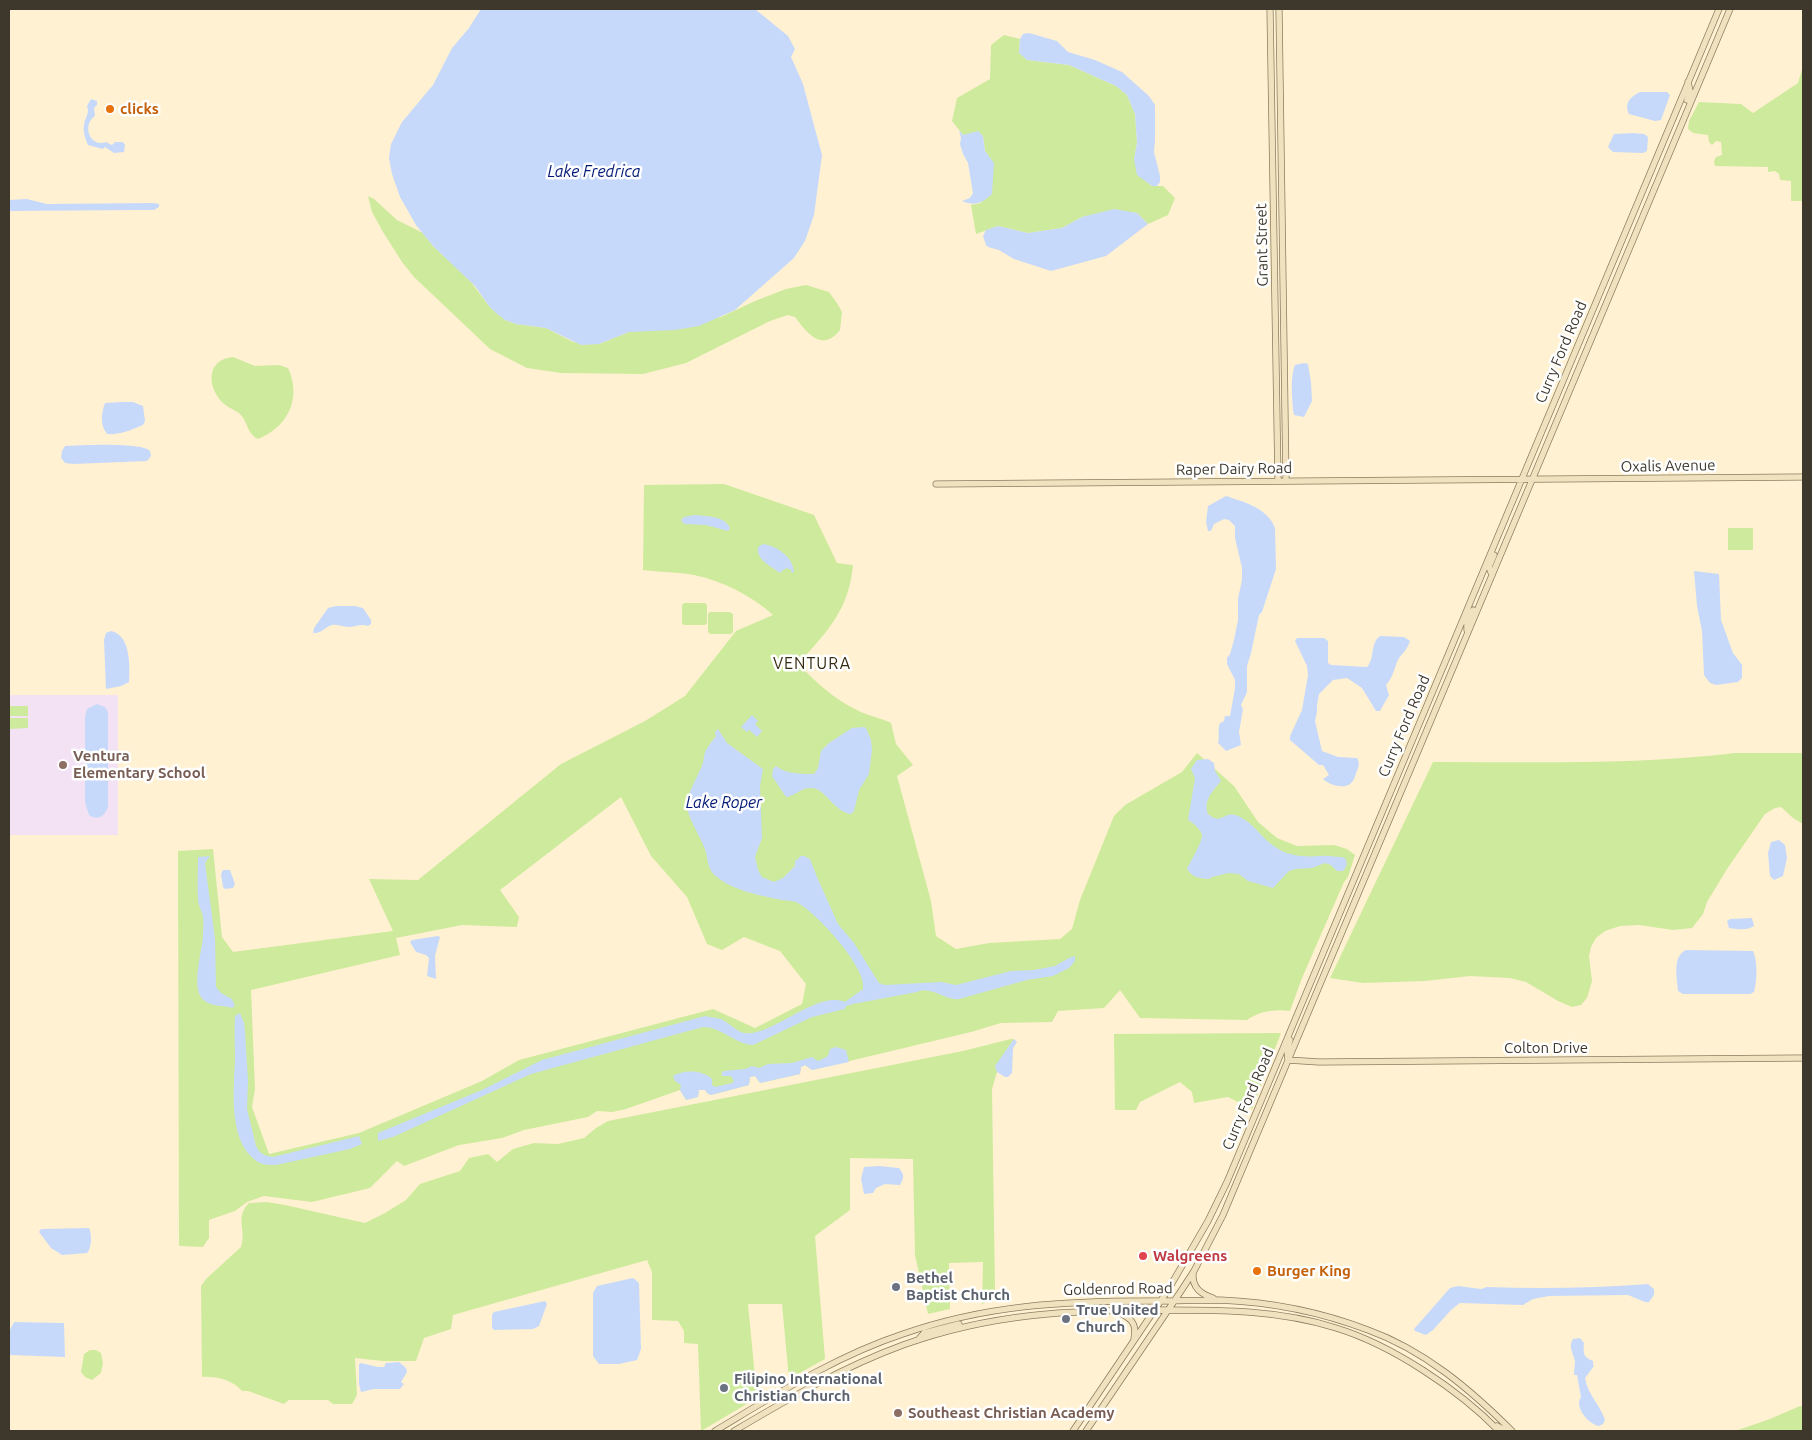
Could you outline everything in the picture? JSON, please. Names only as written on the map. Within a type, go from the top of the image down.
[{"type":"main road","name":"Grant Street","points":[[1270,9],[1278,481]]},
{"type":"main road","name":"Grant Street","points":[[1279,9],[1286,481]]},
{"type":"main road","name":"Curry Ford Road","points":[[1073,1431],[1162,1300],[1208,1221],[1227,1182],[1719,9]]},
{"type":"main road","name":"Curry Ford Road","points":[[1086,1431],[1194,1271],[1224,1214],[1730,9]]},
{"type":"main road","points":[[1698,83],[1696,74],[1712,34],[1712,24]]},
{"type":"main road","points":[[1676,136],[1679,120],[1690,91],[1688,82]]},
{"type":"main road","points":[[1609,295],[1609,282],[1621,243]]},
{"type":"main road","points":[[1582,360],[1590,332],[1602,303],[1600,293]]},
{"type":"main road","points":[[1572,383],[1569,376],[1579,343]]},
{"type":"main road","name":"Oxalis Avenue","points":[[1532,479],[1803,477]]},
{"type":"main road","name":"Raper Dairy Road","points":[[936,484],[1532,479]]},
{"type":"main road","points":[[1492,575],[1489,567],[1506,517]]},
{"type":"main road","points":[[1467,634],[1467,622],[1481,592],[1478,584]]},
{"type":"main road","points":[[1288,1060],[1287,1047],[1322,965],[1322,954]]},
{"type":"main road","name":"Colton Drive","points":[[1288,1060],[1328,1062],[1803,1058]]},
{"type":"main road","points":[[1249,1153],[1250,1142],[1281,1068],[1277,1062]]},
{"type":"main road","points":[[1194,1271],[1193,1277],[1197,1290],[1204,1295],[1219,1300]]},
{"type":"main road","name":"Goldenrod Road","points":[[715,1431],[794,1384],[860,1351],[917,1329],[988,1311],[1028,1305],[1086,1301],[1162,1300],[1219,1300],[1263,1304],[1295,1309],[1369,1330],[1404,1346],[1427,1360],[1480,1399],[1512,1431]]},
{"type":"main road","points":[[991,1321],[999,1313],[1086,1301]]},
{"type":"main road","points":[[1115,1310],[1131,1320],[1135,1327],[1134,1341]]},
{"type":"main road","name":"Goldenrod Road","points":[[734,1431],[829,1377],[918,1340],[975,1324],[1049,1312],[1115,1310],[1251,1311],[1307,1320],[1339,1328],[1375,1344],[1414,1365],[1455,1392],[1499,1431]]},
{"type":"main road","points":[[918,1340],[924,1333],[981,1319],[988,1311]]},
{"type":"main road","points":[[1339,1328],[1363,1333],[1369,1330]]},
{"type":"main road","points":[[1375,1344],[1379,1341],[1384,1341],[1404,1346]]},
{"type":"main road","points":[[1492,1424],[1506,1431]]},
{"type":"shaded area","name":"Ventura Elementary School","points":[[9,695],[118,695],[118,835],[9,835]]},
{"type":"green space","points":[[1004,35],[1020,39],[1019,53],[1027,60],[1069,65],[1116,86],[1127,95],[1135,114],[1137,143],[1134,159],[1151,186],[1163,186],[1175,198],[1168,215],[1148,224],[1137,213],[1129,212],[1082,217],[1062,228],[1028,233],[998,226],[976,234],[971,205],[981,203],[994,164],[985,151],[983,136],[963,135],[952,121],[957,98],[990,79],[991,45]]},
{"type":"green space","points":[[1803,66],[1803,201],[1791,201],[1791,181],[1780,180],[1779,174],[1775,171],[1768,172],[1768,167],[1715,166],[1714,161],[1716,157],[1722,155],[1721,142],[1716,141],[1712,145],[1709,142],[1708,135],[1693,133],[1688,129],[1689,121],[1699,102],[1741,104],[1753,113],[1798,83]]},
{"type":"green space","points":[[368,196],[374,199],[397,220],[423,233],[433,246],[468,278],[489,306],[505,320],[516,324],[546,328],[573,342],[599,344],[629,332],[721,317],[786,289],[806,285],[829,292],[842,312],[840,330],[833,337],[821,340],[810,334],[795,317],[788,315],[770,321],[686,363],[643,374],[561,373],[527,368],[490,349],[414,277],[383,232],[372,212]]},
{"type":"green space","points":[[233,357],[255,366],[279,365],[288,368],[292,379],[293,400],[290,410],[277,427],[258,439],[254,437],[240,414],[221,401],[213,387],[212,373],[214,367],[218,362]]},
{"type":"green space","points":[[724,484],[814,515],[837,563],[853,565],[847,595],[835,619],[798,664],[843,703],[891,723],[896,744],[913,765],[897,776],[931,901],[936,936],[956,949],[989,943],[1060,939],[1072,929],[1080,900],[1114,816],[1125,805],[1182,772],[1197,753],[1234,786],[1258,822],[1277,838],[1297,846],[1334,845],[1347,849],[1355,855],[1348,877],[1344,882],[1302,978],[1290,1011],[1268,1011],[1247,1020],[1140,1018],[1120,990],[1104,1008],[1058,1011],[1052,1022],[1001,1023],[812,1070],[805,1065],[801,1067],[800,1074],[760,1083],[755,1076],[750,1077],[749,1085],[711,1095],[705,1090],[699,1090],[698,1097],[686,1100],[680,1090],[626,1109],[612,1112],[597,1111],[588,1117],[524,1130],[502,1138],[459,1145],[404,1166],[397,1161],[370,1188],[312,1202],[264,1196],[247,1202],[235,1211],[209,1220],[209,1238],[203,1247],[179,1246],[178,851],[213,849],[222,937],[233,952],[393,931],[369,879],[418,880],[561,764],[645,721],[685,696],[736,631],[773,615],[746,595],[715,581],[688,574],[643,570],[644,485]],"holes":[[[621,797],[651,856],[687,897],[707,944],[722,950],[744,937],[780,951],[806,984],[802,1004],[755,1028],[713,1009],[519,1060],[482,1081],[359,1133],[269,1154],[252,1107],[255,1089],[251,990],[400,955],[396,938],[462,925],[517,927],[519,917],[500,890]]]},
{"type":"green space","points":[[1728,528],[1753,528],[1753,550],[1728,550]]},
{"type":"green space","points":[[684,603],[705,603],[707,605],[707,623],[705,625],[684,625],[682,623],[682,605]]},
{"type":"green space","points":[[710,612],[730,612],[733,614],[733,632],[731,634],[710,634],[708,632],[708,614]]},
{"type":"green space","points":[[10,706],[28,706],[28,716],[10,716]]},
{"type":"green space","points":[[10,718],[28,718],[28,728],[10,729]]},
{"type":"green space","points":[[1735,753],[1803,753],[1803,824],[1781,807],[1765,814],[1727,869],[1707,902],[1703,914],[1692,928],[1673,930],[1639,925],[1620,926],[1605,931],[1596,938],[1589,956],[1592,981],[1587,998],[1581,1005],[1572,1007],[1526,982],[1510,978],[1470,976],[1425,981],[1363,983],[1330,978],[1433,762],[1622,761]]},
{"type":"green space","points":[[1281,1033],[1252,1109],[1228,1097],[1194,1103],[1192,1092],[1180,1082],[1140,1102],[1136,1110],[1115,1110],[1114,1034]]},
{"type":"green space","points":[[1014,1039],[996,1066],[997,1072],[992,1089],[995,1290],[982,1305],[983,1262],[949,1263],[950,1309],[928,1314],[915,1255],[913,1159],[850,1158],[850,1210],[815,1236],[825,1359],[789,1379],[782,1304],[748,1304],[757,1398],[701,1431],[698,1344],[684,1343],[684,1331],[678,1321],[652,1320],[652,1272],[647,1260],[453,1315],[451,1329],[424,1338],[416,1361],[383,1361],[355,1358],[357,1395],[352,1404],[333,1404],[328,1400],[289,1400],[284,1404],[248,1391],[242,1391],[234,1384],[224,1380],[202,1377],[201,1286],[206,1279],[241,1247],[243,1235],[241,1219],[249,1203],[267,1202],[285,1205],[365,1223],[406,1200],[420,1184],[460,1171],[469,1158],[488,1154],[497,1162],[513,1149],[534,1143],[558,1144],[584,1138],[608,1121],[963,1051]]},
{"type":"green space","points":[[90,1350],[96,1350],[101,1353],[103,1363],[101,1373],[92,1380],[85,1377],[81,1372],[84,1354]]},
{"type":"green space","points":[[1803,1406],[1803,1431],[1735,1431],[1770,1419]]},
{"type":"water","name":"Lake Fredrica","points":[[481,9],[755,9],[788,36],[795,49],[791,57],[803,84],[822,155],[814,215],[805,241],[794,258],[735,310],[699,326],[675,330],[629,332],[599,344],[581,345],[546,328],[516,324],[505,320],[496,313],[475,286],[433,246],[416,225],[400,197],[389,158],[391,144],[402,122],[433,85],[452,48],[469,28]]},
{"type":"water","points":[[1029,33],[1057,41],[1068,52],[1095,60],[1122,72],[1149,96],[1155,105],[1154,152],[1160,176],[1160,182],[1157,186],[1152,186],[1137,175],[1134,159],[1137,143],[1135,114],[1127,95],[1116,86],[1069,65],[1027,60],[1019,53],[1020,39],[1023,34]]},
{"type":"water","points":[[1640,92],[1667,92],[1670,95],[1661,120],[1655,121],[1629,114],[1627,107],[1629,101]]},
{"type":"water","points":[[91,99],[97,101],[97,105],[94,108],[95,116],[91,120],[88,129],[92,139],[95,142],[106,142],[112,145],[115,142],[123,142],[125,145],[124,152],[114,153],[105,147],[103,149],[88,145],[84,128],[88,113],[87,106]]},
{"type":"water","points":[[959,130],[963,135],[978,131],[983,136],[985,151],[994,163],[992,194],[978,203],[962,201],[970,198],[973,193],[968,163],[960,144]]},
{"type":"water","points":[[1614,134],[1644,134],[1648,137],[1647,151],[1643,153],[1613,152],[1608,147]]},
{"type":"water","points":[[27,199],[47,204],[153,203],[159,204],[159,207],[154,210],[9,211],[9,200]]},
{"type":"water","points":[[1114,209],[1137,213],[1148,224],[1106,256],[1051,271],[1014,259],[999,250],[988,247],[983,236],[986,230],[998,226],[1028,233],[1062,228],[1082,217]]},
{"type":"water","points":[[1308,364],[1312,401],[1304,417],[1294,415],[1292,376],[1295,365]]},
{"type":"water","points":[[133,402],[143,406],[145,421],[143,425],[130,430],[116,434],[107,434],[103,427],[102,419],[105,403]]},
{"type":"water","points":[[65,446],[135,446],[150,451],[151,456],[147,461],[73,464],[65,463],[61,458]]},
{"type":"water","points":[[1226,496],[1254,506],[1271,521],[1275,528],[1276,569],[1262,612],[1259,615],[1247,666],[1247,692],[1241,705],[1243,709],[1239,732],[1241,745],[1226,751],[1218,743],[1219,728],[1225,716],[1230,716],[1235,688],[1235,680],[1227,664],[1227,658],[1230,654],[1238,620],[1238,599],[1242,580],[1242,568],[1235,538],[1235,526],[1229,520],[1224,519],[1214,524],[1211,531],[1208,531],[1206,522],[1208,506]]},
{"type":"water","points":[[695,515],[719,519],[724,521],[730,528],[728,531],[706,525],[684,524],[681,520],[684,517]]},
{"type":"water","points":[[763,544],[774,547],[783,553],[791,562],[794,572],[792,573],[787,568],[780,573],[765,562],[758,552],[758,547]]},
{"type":"water","points":[[1694,571],[1719,574],[1721,620],[1733,653],[1742,665],[1742,678],[1738,682],[1716,685],[1710,683],[1704,675],[1702,631],[1697,606]]},
{"type":"water","points":[[336,606],[363,608],[371,620],[371,624],[368,626],[348,627],[332,625],[313,633],[314,628],[328,608]]},
{"type":"water","points":[[111,631],[118,634],[126,645],[129,660],[129,682],[106,689],[104,640],[106,633]]},
{"type":"water","points":[[1380,636],[1404,637],[1410,641],[1386,685],[1389,695],[1380,711],[1376,711],[1362,688],[1347,678],[1333,680],[1319,694],[1315,721],[1322,751],[1338,757],[1357,758],[1359,763],[1354,779],[1350,784],[1344,786],[1332,785],[1323,779],[1329,775],[1323,765],[1319,765],[1290,740],[1302,710],[1308,675],[1307,666],[1295,641],[1297,638],[1324,638],[1328,641],[1328,663],[1331,665],[1367,667],[1371,660],[1375,643]]},
{"type":"water","points":[[97,704],[105,707],[108,712],[108,807],[101,817],[95,818],[89,815],[85,802],[85,717],[87,709]]},
{"type":"water","points":[[752,715],[758,721],[755,724],[762,731],[757,737],[749,730],[747,732],[741,727]]},
{"type":"water","points":[[864,727],[871,740],[872,750],[869,774],[859,790],[854,811],[851,814],[840,809],[817,789],[808,788],[786,797],[772,776],[773,769],[776,766],[789,772],[814,774],[818,768],[821,751],[829,743],[852,728]]},
{"type":"water","name":"Lake Roper","points":[[718,729],[727,743],[763,769],[760,786],[762,838],[755,857],[762,877],[774,882],[783,878],[795,866],[795,861],[801,856],[810,859],[838,924],[854,943],[879,983],[885,985],[941,982],[956,985],[1011,971],[1034,970],[1055,966],[1075,956],[1075,961],[1069,968],[1053,976],[1027,980],[959,999],[948,998],[928,990],[922,990],[853,1004],[846,1006],[845,1009],[812,1017],[753,1045],[740,1042],[716,1030],[703,1027],[531,1074],[393,1137],[378,1141],[378,1133],[482,1090],[542,1060],[705,1016],[721,1019],[744,1033],[755,1033],[821,1002],[833,1000],[845,1002],[863,989],[862,980],[849,954],[815,916],[804,907],[796,902],[779,900],[738,889],[723,882],[713,874],[708,863],[706,851],[689,814],[687,805],[691,789],[703,763],[705,752],[716,736],[715,732]]},
{"type":"water","points":[[1208,759],[1214,763],[1215,771],[1221,781],[1208,800],[1208,814],[1217,819],[1231,814],[1241,817],[1279,850],[1291,854],[1345,858],[1347,865],[1343,871],[1337,871],[1331,865],[1325,863],[1312,868],[1296,869],[1289,871],[1273,888],[1248,881],[1239,874],[1229,873],[1209,879],[1194,876],[1187,869],[1202,835],[1198,828],[1188,820],[1195,778],[1191,769],[1197,760]]},
{"type":"water","points":[[1779,840],[1785,845],[1787,858],[1783,876],[1774,880],[1770,876],[1768,853],[1771,842]]},
{"type":"water","points":[[210,856],[205,863],[215,939],[216,987],[221,993],[232,999],[235,1006],[232,1008],[208,1003],[201,997],[198,991],[197,976],[203,924],[198,901],[198,857]]},
{"type":"water","points":[[223,870],[230,870],[235,884],[233,888],[225,889],[223,887],[221,874]]},
{"type":"water","points":[[1752,918],[1754,926],[1745,929],[1729,928],[1727,921],[1730,919]]},
{"type":"water","points":[[440,937],[435,956],[436,979],[427,976],[429,958],[416,952],[410,942],[412,940]]},
{"type":"water","points":[[1686,950],[1753,951],[1756,960],[1754,992],[1750,994],[1683,994],[1678,991],[1677,962]]},
{"type":"water","points":[[240,1013],[245,1032],[248,1081],[247,1109],[256,1146],[259,1151],[273,1157],[359,1136],[362,1144],[350,1149],[276,1165],[261,1164],[254,1159],[240,1139],[234,1112],[235,1016]]},
{"type":"water","points":[[1014,1039],[1017,1042],[1013,1048],[1012,1073],[1005,1077],[997,1072],[995,1066]]},
{"type":"water","points":[[836,1047],[846,1050],[849,1062],[812,1070],[805,1065],[801,1067],[800,1074],[760,1083],[755,1076],[750,1077],[749,1085],[711,1095],[705,1090],[699,1090],[698,1097],[686,1100],[680,1090],[681,1085],[675,1081],[673,1076],[682,1072],[699,1072],[712,1079],[712,1085],[715,1087],[734,1081],[731,1076],[722,1076],[724,1071],[745,1069],[752,1066],[759,1068],[768,1064],[792,1063],[812,1057],[818,1061],[828,1056],[830,1049]]},
{"type":"water","points":[[864,1167],[899,1168],[903,1175],[900,1185],[885,1184],[876,1188],[873,1193],[864,1194],[861,1179]]},
{"type":"water","points":[[89,1228],[91,1241],[87,1253],[62,1255],[51,1248],[39,1232],[41,1229]]},
{"type":"water","points":[[633,1278],[639,1283],[641,1349],[637,1360],[619,1364],[599,1364],[593,1356],[593,1293],[597,1286]]},
{"type":"water","points":[[1648,1284],[1654,1289],[1654,1295],[1649,1302],[1628,1295],[1549,1296],[1533,1299],[1523,1305],[1460,1303],[1426,1335],[1414,1329],[1450,1288],[1458,1286],[1481,1289],[1487,1287],[1568,1288]]},
{"type":"water","points":[[545,1301],[547,1304],[539,1326],[533,1329],[494,1330],[492,1328],[492,1315],[494,1312]]},
{"type":"water","points":[[14,1322],[64,1323],[65,1357],[10,1355],[10,1330]]},
{"type":"water","points":[[1580,1338],[1584,1343],[1584,1354],[1593,1361],[1594,1366],[1585,1378],[1589,1390],[1605,1420],[1599,1426],[1583,1415],[1579,1405],[1581,1397],[1577,1375],[1574,1375],[1575,1361],[1571,1345],[1573,1339]]},
{"type":"water","points":[[399,1362],[406,1368],[407,1372],[401,1382],[404,1384],[400,1389],[374,1389],[361,1392],[359,1364],[384,1367],[386,1363]]},
{"type":"place","name":"clicks","points":[[110,109]]},
{"type":"place","name":"Ventura Elementary School","points":[[63,765]]},
{"type":"place","name":"Walgreens","points":[[1143,1256]]},
{"type":"place","name":"Burger King","points":[[1257,1271]]},
{"type":"place","name":"Bethel Baptist Church","points":[[896,1287]]},
{"type":"place","name":"True United Church","points":[[1066,1319]]},
{"type":"place","name":"Filipino International Christian Church","points":[[724,1388]]},
{"type":"place","name":"Southeast Christian Academy","points":[[898,1413]]},
{"type":"district","name":"VENTURA","points":[[812,664]]}]
